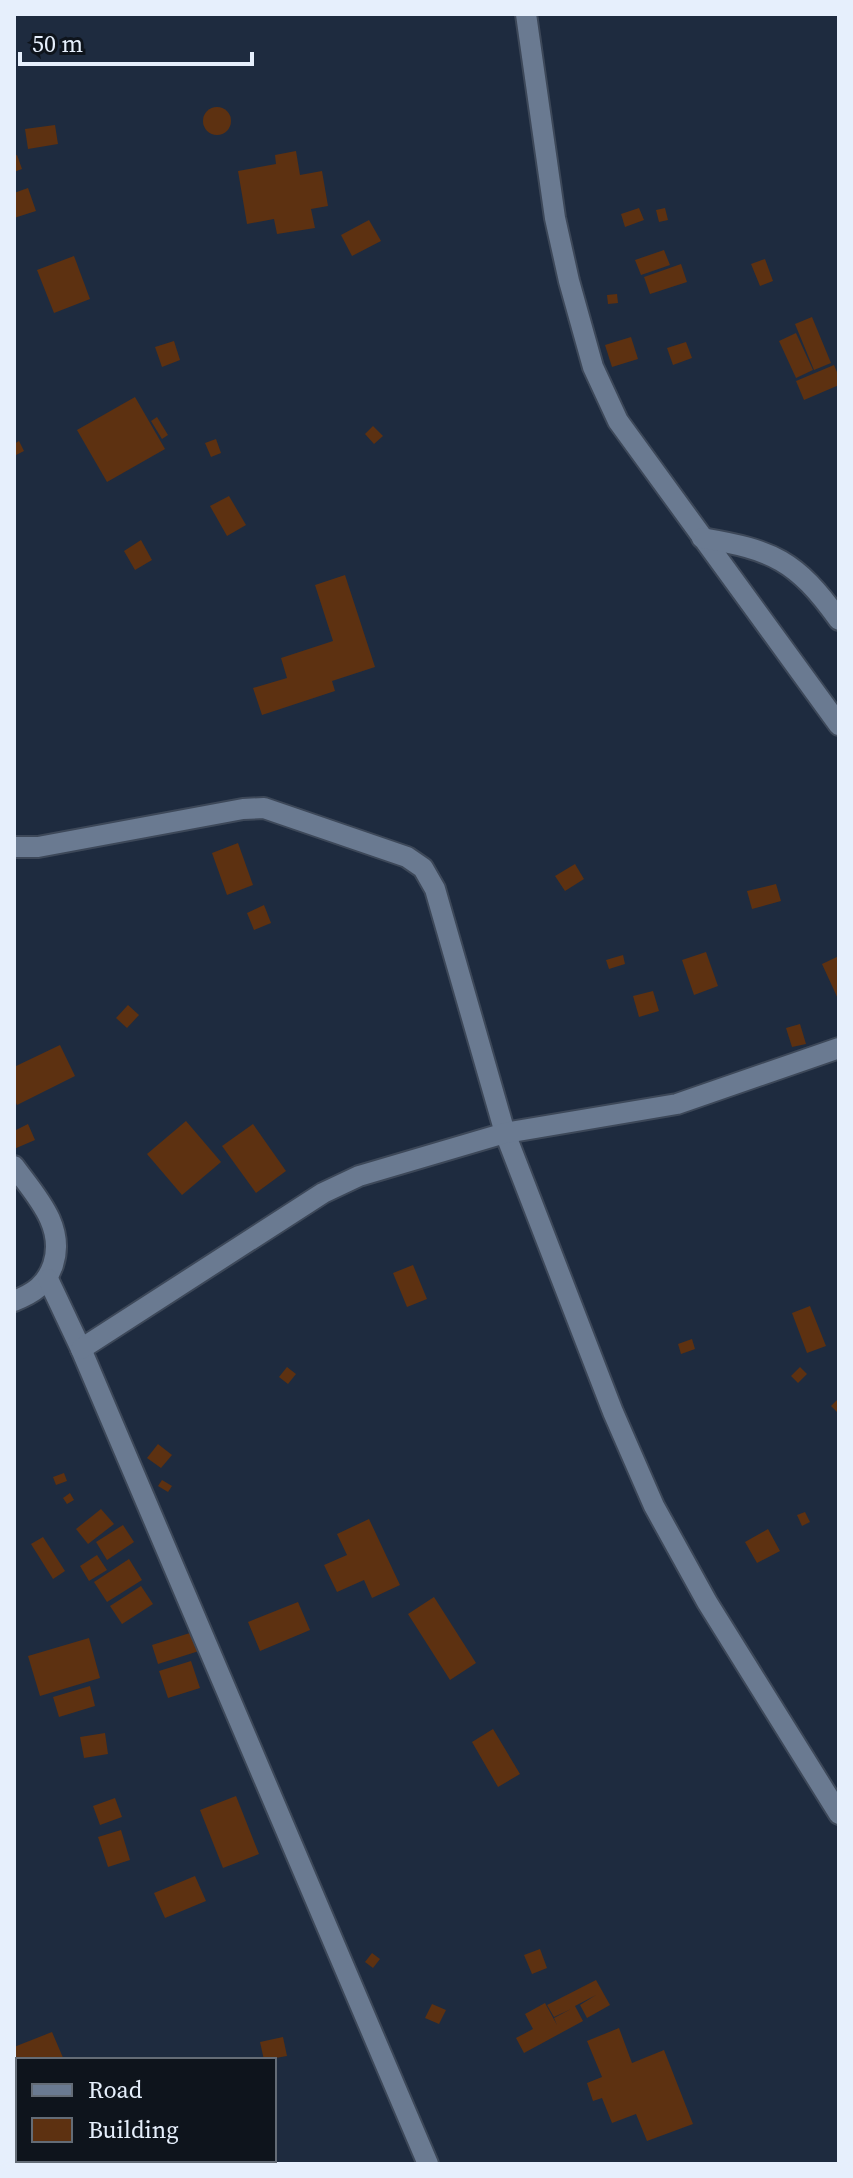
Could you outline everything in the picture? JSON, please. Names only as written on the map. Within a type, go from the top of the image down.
[{"type":"street","points":[[526,14],[555,218],[593,367],[618,421],[839,725]]},
{"type":"street","points":[[702,538],[750,546],[781,559],[818,591],[839,620]]},
{"type":"street","points":[[14,847],[38,847],[243,809],[264,808],[407,857],[423,868],[435,889],[505,1133],[613,1412],[654,1506],[707,1602],[839,1814]]},
{"type":"street","points":[[81,1349],[323,1193],[359,1176],[505,1133],[677,1104],[839,1048]]},
{"type":"street","points":[[14,1166],[56,1229],[57,1253],[48,1279],[31,1294],[14,1301]]},
{"type":"street","points":[[48,1279],[81,1349],[428,2164]]},
{"type":"building","points":[[217,107],[227,111],[231,121],[227,131],[217,135],[207,131],[203,121],[207,111]]},
{"type":"building","points":[[55,125],[58,144],[28,149],[25,129]]},
{"type":"building","points":[[296,151],[300,175],[322,171],[328,206],[311,209],[315,228],[277,234],[274,219],[247,224],[238,171],[276,164],[275,155]]},
{"type":"building","points":[[17,155],[22,169],[14,172],[14,156]]},
{"type":"building","points":[[28,188],[36,211],[14,218],[14,193]]},
{"type":"building","points":[[639,208],[644,220],[625,227],[621,214]]},
{"type":"building","points":[[665,208],[668,220],[659,222],[656,210]]},
{"type":"building","points":[[369,220],[381,241],[352,256],[341,235]]},
{"type":"building","points":[[664,250],[670,265],[641,275],[635,260]]},
{"type":"building","points":[[74,256],[90,299],[54,313],[37,270]]},
{"type":"building","points":[[765,259],[773,281],[760,286],[751,264]]},
{"type":"building","points":[[681,264],[687,282],[650,294],[644,277]]},
{"type":"building","points":[[617,294],[618,303],[608,304],[607,295]]},
{"type":"building","points":[[812,317],[831,363],[814,370],[795,324]]},
{"type":"building","points":[[796,333],[813,370],[796,378],[779,341]]},
{"type":"building","points":[[631,337],[638,359],[612,367],[605,345]]},
{"type":"building","points":[[174,341],[180,360],[162,367],[155,347]]},
{"type":"building","points":[[686,342],[692,358],[673,365],[667,348]]},
{"type":"building","points":[[834,365],[839,385],[804,400],[796,381]]},
{"type":"building","points":[[135,397],[165,449],[107,482],[77,430]]},
{"type":"building","points":[[157,417],[168,435],[162,439],[151,421]]},
{"type":"building","points":[[373,426],[383,436],[374,444],[365,434]]},
{"type":"building","points":[[216,439],[221,453],[211,457],[205,443]]},
{"type":"building","points":[[19,441],[24,451],[14,456],[14,444]]},
{"type":"building","points":[[229,496],[246,525],[227,536],[210,506]]},
{"type":"building","points":[[141,540],[152,560],[135,570],[124,551]]},
{"type":"building","points":[[345,575],[375,667],[332,681],[335,691],[262,715],[253,688],[287,678],[281,658],[333,641],[315,585]]},
{"type":"building","points":[[238,843],[253,885],[227,895],[212,853]]},
{"type":"building","points":[[575,864],[584,879],[565,891],[555,876]]},
{"type":"building","points":[[776,884],[781,901],[752,909],[747,891]]},
{"type":"building","points":[[264,905],[271,923],[254,930],[247,913]]},
{"type":"building","points":[[706,952],[718,986],[694,995],[682,960]]},
{"type":"building","points":[[623,955],[625,964],[609,969],[606,960]]},
{"type":"building","points":[[839,956],[839,1001],[822,964]]},
{"type":"building","points":[[653,991],[659,1011],[639,1017],[633,996]]},
{"type":"building","points":[[128,1005],[139,1015],[127,1028],[116,1018]]},
{"type":"building","points":[[800,1024],[806,1044],[792,1047],[786,1028]]},
{"type":"building","points":[[60,1045],[75,1076],[17,1105],[14,1099],[14,1067]]},
{"type":"building","points":[[186,1121],[221,1162],[182,1195],[147,1154]]},
{"type":"building","points":[[28,1124],[35,1140],[14,1149],[14,1131]]},
{"type":"building","points":[[253,1124],[286,1171],[256,1193],[222,1146]]},
{"type":"building","points":[[413,1265],[427,1299],[407,1307],[393,1273]]},
{"type":"building","points":[[810,1306],[826,1346],[807,1353],[792,1313]]},
{"type":"building","points":[[692,1339],[695,1349],[681,1354],[678,1344]]},
{"type":"building","points":[[287,1367],[296,1374],[288,1384],[279,1377]]},
{"type":"building","points":[[800,1367],[807,1374],[798,1383],[791,1376]]},
{"type":"building","points":[[839,1398],[839,1414],[831,1406]]},
{"type":"building","points":[[158,1444],[172,1455],[161,1468],[147,1458]]},
{"type":"building","points":[[64,1473],[67,1481],[56,1485],[53,1477]]},
{"type":"building","points":[[162,1480],[172,1486],[168,1492],[158,1486]]},
{"type":"building","points":[[70,1493],[74,1500],[67,1504],[63,1498]]},
{"type":"building","points":[[101,1509],[114,1524],[88,1544],[76,1529]]},
{"type":"building","points":[[805,1512],[810,1522],[802,1526],[797,1515]]},
{"type":"building","points":[[369,1519],[400,1585],[372,1598],[364,1580],[337,1592],[324,1565],[347,1555],[337,1534]]},
{"type":"building","points":[[123,1525],[134,1542],[107,1560],[96,1542]]},
{"type":"building","points":[[768,1529],[780,1551],[757,1563],[745,1542]]},
{"type":"building","points":[[43,1537],[65,1571],[53,1579],[31,1544]]},
{"type":"building","points":[[97,1555],[107,1570],[89,1581],[80,1566]]},
{"type":"building","points":[[129,1559],[142,1580],[107,1602],[94,1582]]},
{"type":"building","points":[[141,1586],[153,1604],[122,1624],[110,1606]]},
{"type":"building","points":[[434,1597],[476,1663],[450,1680],[408,1614]]},
{"type":"building","points":[[298,1602],[310,1630],[260,1651],[248,1622]]},
{"type":"building","points":[[193,1632],[199,1651],[158,1664],[152,1645]]},
{"type":"building","points":[[89,1638],[100,1678],[40,1696],[28,1656]]},
{"type":"building","points":[[191,1661],[200,1688],[168,1698],[159,1671]]},
{"type":"building","points":[[90,1686],[95,1706],[59,1717],[53,1697]]},
{"type":"building","points":[[493,1729],[520,1774],[498,1787],[472,1742]]},
{"type":"building","points":[[105,1733],[108,1754],[84,1758],[80,1737]]},
{"type":"building","points":[[236,1796],[259,1854],[223,1868],[200,1810]]},
{"type":"building","points":[[115,1798],[122,1817],[100,1825],[93,1806]]},
{"type":"building","points":[[121,1830],[130,1860],[108,1867],[98,1837]]},
{"type":"building","points":[[195,1876],[206,1901],[165,1918],[154,1893]]},
{"type":"building","points":[[540,1949],[547,1968],[532,1974],[524,1955]]},
{"type":"building","points":[[372,1953],[380,1959],[373,1968],[365,1962]]},
{"type":"building","points":[[596,1980],[610,2005],[587,2018],[580,2005],[596,1995],[575,2006],[583,2021],[524,2053],[516,2038],[533,2029],[525,2014],[545,2003],[557,2025],[554,2018],[571,2009],[554,2017],[547,2005]]},
{"type":"building","points":[[432,2004],[446,2010],[439,2024],[425,2018]]},
{"type":"building","points":[[619,2028],[632,2063],[664,2050],[693,2124],[647,2141],[636,2114],[612,2123],[602,2098],[593,2101],[587,2083],[602,2077],[587,2041]]},
{"type":"building","points":[[52,2032],[63,2058],[17,2058],[14,2047]]},
{"type":"building","points":[[283,2037],[287,2056],[264,2058],[260,2042]]}]
